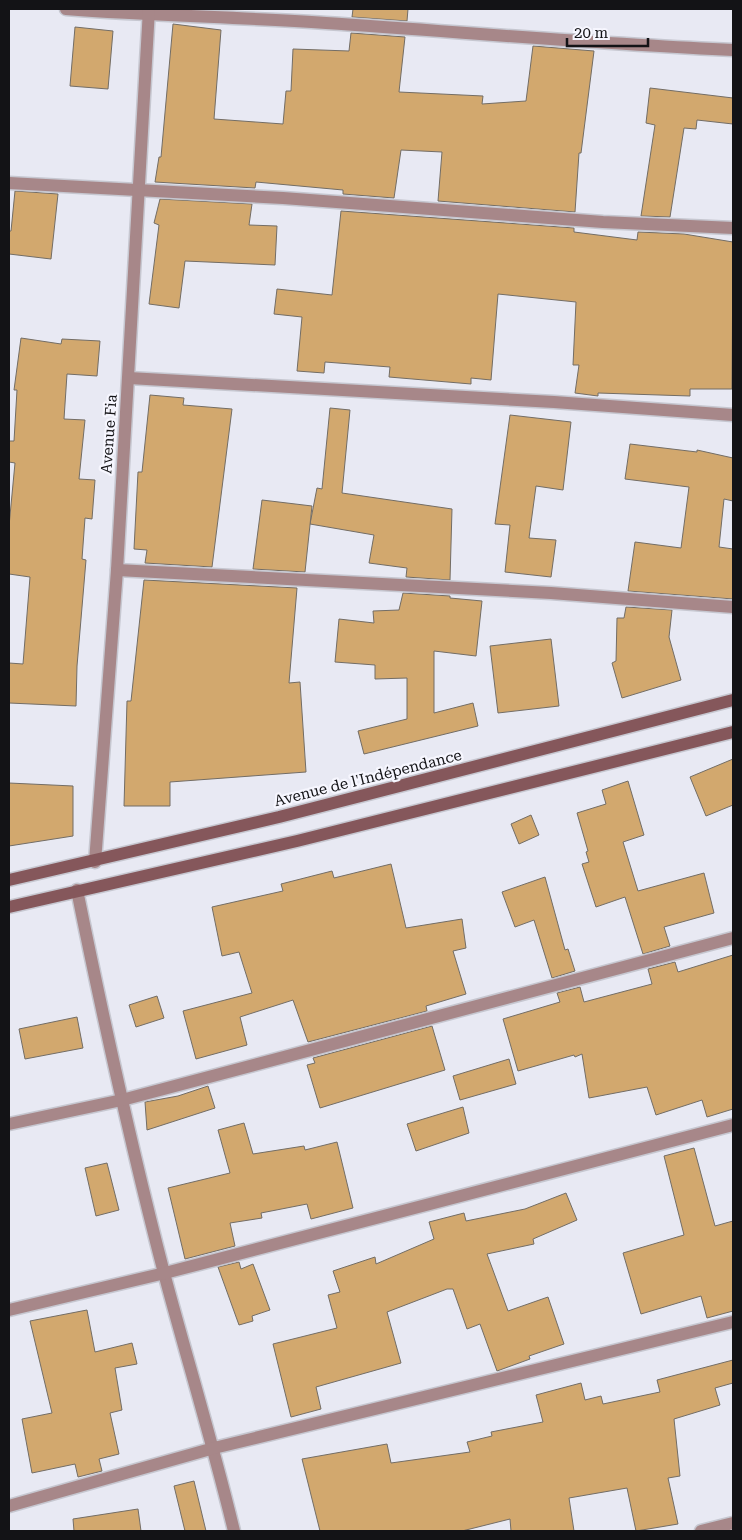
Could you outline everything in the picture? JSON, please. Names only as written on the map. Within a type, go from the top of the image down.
[{"type":"street","points":[[66,9],[149,12],[324,23],[596,44],[733,50]]},
{"type":"street","name":"Avenue Fia","points":[[95,862],[117,570],[149,12]]},
{"type":"street","points":[[9,183],[283,198],[603,222],[733,228]]},
{"type":"street","points":[[129,378],[544,401],[733,415]]},
{"type":"street","points":[[117,570],[552,593],[733,607]]},
{"type":"street","name":"Avenue de l'Indépendance","points":[[9,880],[95,862],[581,741],[733,700]]},
{"type":"street","points":[[9,907],[306,839],[733,732]]},
{"type":"street","points":[[77,890],[122,1100],[164,1273],[214,1448],[234,1531]]},
{"type":"street","points":[[9,1124],[122,1100],[733,938]]},
{"type":"street","points":[[9,1310],[164,1273],[733,1125]]},
{"type":"street","points":[[9,1506],[214,1448],[733,1322]]},
{"type":"street","points":[[701,1531],[733,1523]]},
{"type":"building","points":[[353,9],[408,9],[407,21],[352,17]]},
{"type":"building","points":[[173,24],[221,30],[214,119],[283,124],[286,91],[291,91],[293,49],[349,51],[351,33],[405,37],[399,92],[483,96],[482,104],[526,101],[533,46],[594,51],[581,153],[579,153],[575,212],[438,201],[442,152],[401,150],[394,198],[343,194],[343,190],[256,182],[255,188],[155,182],[159,157],[161,157]]},
{"type":"building","points":[[75,27],[113,31],[108,89],[70,86]]},
{"type":"building","points":[[650,88],[733,98],[733,124],[697,120],[696,129],[684,128],[670,217],[641,216],[655,125],[646,123]]},
{"type":"building","points":[[15,191],[58,194],[51,259],[9,254],[9,231],[11,231]]},
{"type":"building","points":[[160,199],[252,204],[249,225],[277,226],[275,265],[185,261],[179,308],[149,304],[159,225],[154,223]]},
{"type":"building","points":[[341,211],[574,228],[574,232],[637,240],[638,232],[684,234],[733,242],[732,389],[690,389],[690,396],[598,393],[598,396],[575,393],[579,365],[573,365],[576,302],[498,294],[491,380],[471,378],[471,384],[389,377],[390,367],[325,362],[324,373],[297,371],[302,317],[274,314],[277,289],[332,295]]},
{"type":"building","points":[[21,338],[61,344],[62,339],[100,341],[97,376],[67,374],[64,419],[85,420],[79,479],[95,480],[92,519],[85,518],[82,559],[86,560],[77,666],[76,706],[9,703],[9,663],[23,664],[30,577],[9,574],[9,526],[15,463],[9,462],[9,441],[14,441],[17,390],[14,390]]},
{"type":"building","points":[[150,395],[184,398],[183,405],[232,409],[212,567],[145,563],[147,550],[134,549],[138,472],[142,472]]},
{"type":"building","points":[[330,408],[350,410],[342,493],[452,509],[450,580],[406,577],[407,568],[369,563],[374,535],[310,524],[317,488],[322,489]]},
{"type":"building","points":[[510,415],[571,422],[563,490],[536,486],[529,538],[556,540],[551,577],[505,572],[510,525],[495,524]]},
{"type":"building","points":[[630,444],[697,452],[697,450],[733,458],[733,501],[724,499],[719,547],[733,549],[733,599],[628,591],[635,542],[681,548],[689,487],[625,479]]},
{"type":"building","points":[[262,500],[312,506],[305,572],[253,569]]},
{"type":"building","points":[[144,580],[297,588],[289,683],[300,682],[306,772],[170,782],[170,806],[124,806],[127,701],[131,701]]},
{"type":"building","points":[[403,593],[450,596],[450,598],[482,601],[476,656],[434,651],[434,713],[473,703],[478,726],[364,754],[358,731],[407,719],[407,678],[375,679],[375,665],[335,662],[339,619],[374,623],[373,611],[399,610]]},
{"type":"building","points":[[626,607],[672,610],[669,637],[681,680],[622,698],[612,663],[616,661],[617,618],[624,618]]},
{"type":"building","points":[[551,639],[559,706],[498,713],[490,646]]},
{"type":"building","points":[[733,759],[733,805],[706,816],[690,777]]},
{"type":"building","points":[[628,781],[644,835],[623,842],[638,891],[704,873],[714,913],[664,927],[670,946],[643,954],[625,897],[596,907],[582,864],[589,862],[586,852],[588,851],[577,813],[606,804],[602,790]]},
{"type":"building","points":[[9,783],[73,786],[73,836],[9,846]]},
{"type":"building","points":[[531,815],[539,835],[519,844],[511,824]]},
{"type":"building","points":[[391,864],[406,928],[462,919],[466,948],[453,951],[466,994],[426,1006],[427,1011],[308,1042],[293,1000],[240,1017],[247,1045],[196,1059],[183,1011],[252,993],[239,952],[222,956],[212,907],[283,891],[281,884],[332,871],[334,878]]},
{"type":"building","points":[[545,877],[565,950],[568,949],[575,971],[552,978],[534,920],[515,927],[502,892]]},
{"type":"building","points":[[733,955],[733,1109],[707,1117],[702,1100],[656,1115],[647,1087],[589,1098],[582,1054],[518,1071],[503,1019],[560,1002],[557,993],[580,987],[584,1002],[652,984],[648,969],[675,962],[678,972]]},
{"type":"building","points":[[157,996],[164,1018],[136,1027],[129,1005]]},
{"type":"building","points":[[77,1017],[83,1048],[25,1059],[19,1029]]},
{"type":"building","points":[[432,1026],[445,1070],[320,1108],[307,1065],[315,1063],[313,1058]]},
{"type":"building","points":[[509,1059],[516,1084],[460,1100],[453,1076]]},
{"type":"building","points":[[208,1086],[215,1108],[147,1130],[145,1102],[178,1096]]},
{"type":"building","points":[[463,1107],[469,1133],[416,1151],[407,1124]]},
{"type":"building","points":[[244,1123],[253,1154],[304,1146],[305,1150],[337,1142],[353,1208],[311,1219],[307,1204],[261,1213],[262,1218],[230,1223],[235,1246],[185,1259],[168,1188],[230,1173],[218,1130]]},
{"type":"building","points":[[694,1148],[715,1226],[733,1221],[733,1311],[707,1318],[701,1296],[641,1314],[623,1253],[684,1235],[664,1156]]},
{"type":"building","points":[[107,1163],[119,1210],[96,1216],[85,1168]]},
{"type":"building","points":[[566,1193],[577,1220],[533,1239],[534,1244],[487,1254],[508,1311],[548,1297],[564,1344],[529,1356],[530,1359],[497,1371],[480,1324],[467,1329],[453,1289],[447,1289],[387,1312],[401,1363],[316,1387],[321,1409],[291,1417],[273,1344],[337,1328],[328,1295],[340,1292],[333,1271],[375,1257],[376,1264],[434,1239],[429,1222],[464,1213],[466,1221],[525,1209]]},
{"type":"building","points":[[239,1262],[241,1269],[253,1264],[270,1310],[252,1316],[253,1321],[239,1325],[218,1267]]},
{"type":"building","points":[[87,1310],[95,1352],[132,1343],[137,1364],[115,1368],[122,1410],[110,1413],[119,1454],[99,1459],[102,1471],[78,1477],[75,1464],[32,1473],[22,1419],[52,1413],[30,1321]]},
{"type":"building","points":[[733,1360],[733,1383],[715,1388],[720,1405],[674,1419],[680,1476],[668,1478],[678,1524],[636,1531],[627,1488],[569,1498],[574,1531],[511,1531],[510,1519],[462,1531],[320,1531],[302,1459],[387,1444],[391,1463],[470,1452],[467,1442],[492,1436],[491,1432],[543,1422],[536,1395],[581,1383],[585,1400],[601,1396],[603,1404],[660,1392],[657,1380]]},
{"type":"building","points":[[194,1481],[206,1531],[185,1531],[174,1486]]},
{"type":"building","points":[[138,1509],[141,1531],[74,1531],[73,1519]]}]
